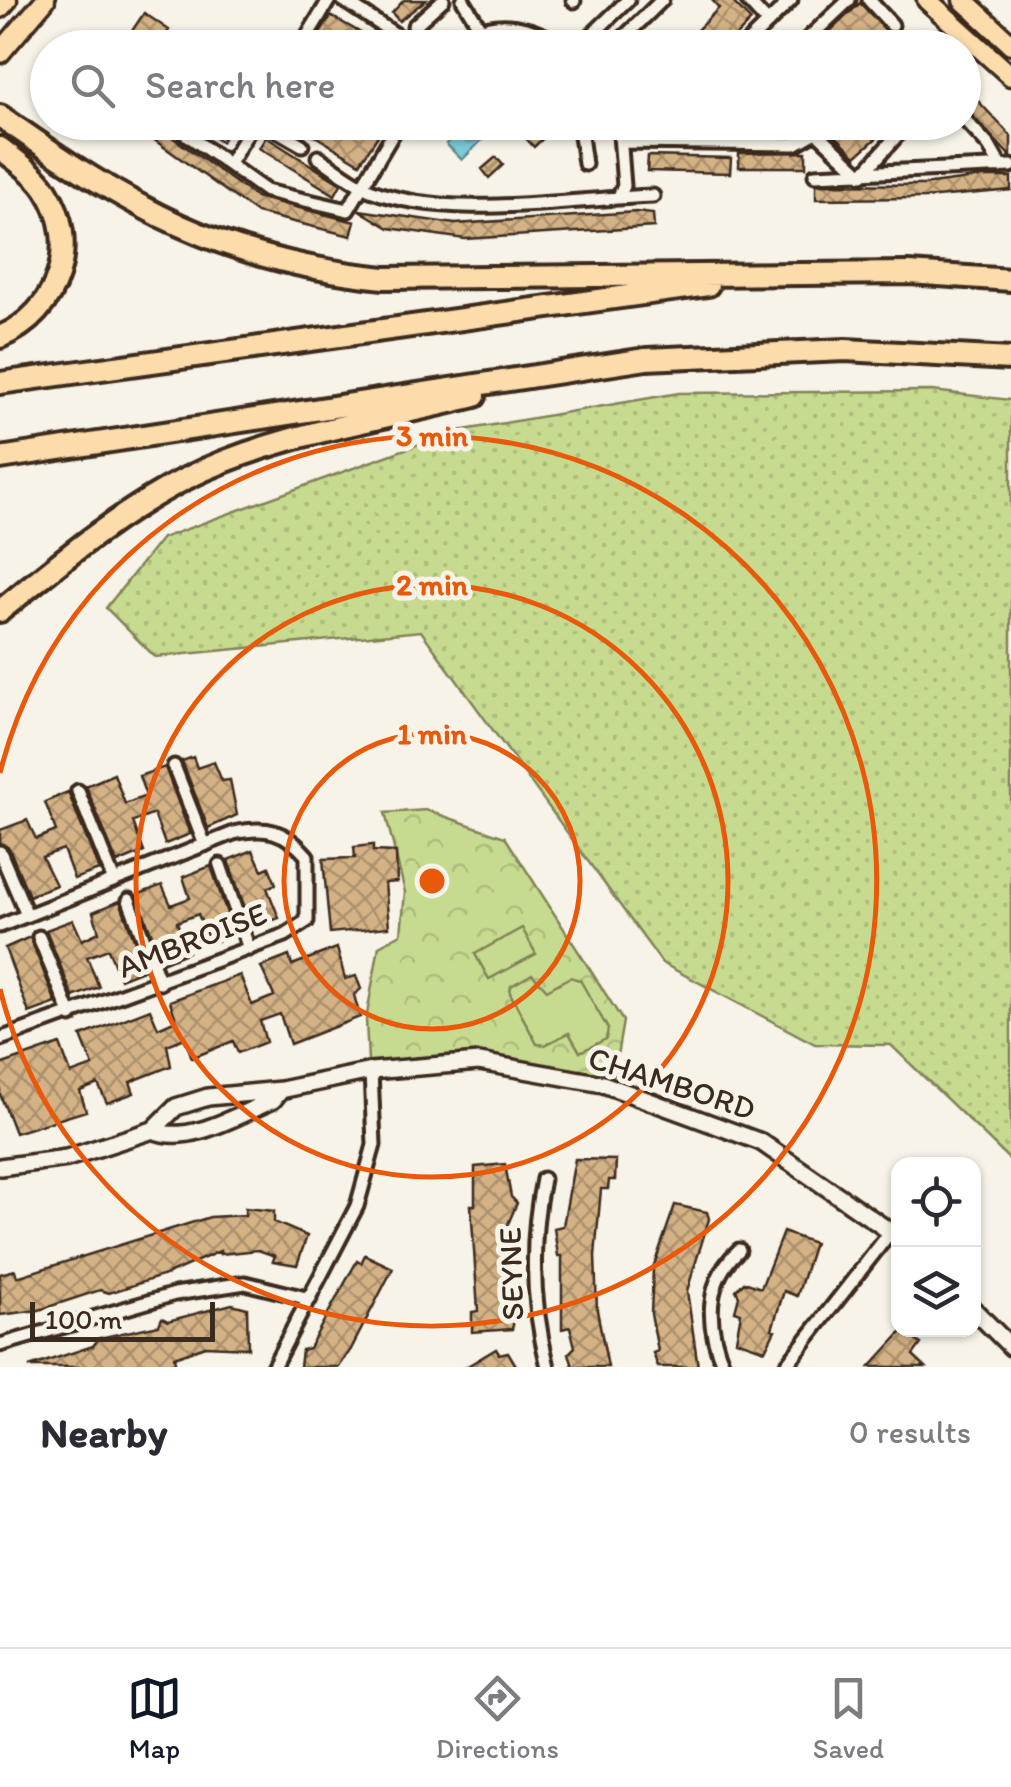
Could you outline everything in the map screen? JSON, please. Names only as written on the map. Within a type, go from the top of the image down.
[{"type":"highway","points":[[0,116],[30,135]]},
{"type":"highway","points":[[37,140],[154,216],[203,239],[312,270],[384,278],[909,273],[1011,280]]},
{"type":"highway","points":[[0,148],[44,186],[61,225],[64,252],[57,280],[40,310],[0,337]]},
{"type":"highway","points":[[0,382],[790,274]]},
{"type":"highway","points":[[0,458],[608,364],[761,351],[846,350],[1011,359]]},
{"type":"highway","points":[[0,612],[130,512],[210,468],[312,436],[608,364]]},
{"type":"main road","points":[[0,8],[7,0]]},
{"type":"main road","points":[[0,53],[45,0]]},
{"type":"main road","points":[[927,0],[960,30]]},
{"type":"main road","points":[[962,0],[1011,44]]},
{"type":"main road","points":[[981,49],[1011,76]]},
{"type":"street","points":[[311,30],[329,0]]},
{"type":"street","points":[[343,0],[389,30]]},
{"type":"street","points":[[414,26],[443,0]]},
{"type":"street","points":[[462,0],[480,28]]},
{"type":"street","points":[[597,30],[628,0]]},
{"type":"street","points":[[746,0],[768,23]]},
{"type":"street","points":[[761,30],[791,0]]},
{"type":"street","points":[[817,30],[849,0]]},
{"type":"street","points":[[869,0],[892,25]]},
{"type":"street","points":[[629,30],[652,3]]},
{"type":"street","points":[[477,30],[506,24],[536,30]]},
{"type":"street","points":[[981,137],[1006,166]]},
{"type":"street","points":[[194,140],[266,192],[348,210],[389,140]]},
{"type":"street","points":[[229,164],[243,140]]},
{"type":"street","points":[[293,140],[302,145]]},
{"type":"street","points":[[582,140],[586,164]]},
{"type":"street","points":[[618,198],[624,186],[624,142],[795,144],[799,140]]},
{"type":"street","points":[[825,140],[862,174]]},
{"type":"street","points":[[862,174],[892,140]]},
{"type":"street","points":[[318,157],[362,186],[414,199],[469,205],[653,196]]},
{"type":"street","points":[[815,175],[1006,166]]},
{"type":"street","points":[[174,766],[205,845]]},
{"type":"street","points":[[78,791],[114,881]]},
{"type":"street","name":"AMBROISE","points":[[0,926],[205,845],[264,827],[293,840],[307,856],[307,920],[286,935],[0,1039]]},
{"type":"street","points":[[0,852],[27,916]]},
{"type":"street","points":[[220,866],[249,949]]},
{"type":"street","points":[[128,900],[160,982]]},
{"type":"street","points":[[38,937],[71,1016]]},
{"type":"street","name":"CHAMBORD","points":[[159,1133],[176,1107],[212,1097],[282,1090],[372,1071],[478,1062],[603,1084],[761,1142],[891,1231]]},
{"type":"street","points":[[272,1367],[357,1206],[374,1145],[372,1071]]},
{"type":"street","name":"CHAMBORD","points":[[0,1167],[66,1158],[221,1121],[273,1100],[282,1090]]},
{"type":"street","points":[[212,1097],[221,1121]]},
{"type":"street","name":"SEYNE","points":[[543,1179],[534,1257],[536,1308],[548,1367]]},
{"type":"street","points":[[785,1367],[891,1239]]},
{"type":"street","points":[[724,1367],[711,1319],[713,1290],[722,1266],[739,1250]]},
{"type":"street","points":[[0,1345],[175,1294],[246,1283],[310,1299]]},
{"type":"street","points":[[981,1317],[1011,1347]]},
{"type":"green space","points":[[932,391],[1011,400],[1011,1161],[891,1045],[815,1044],[662,963],[421,631],[155,657],[106,608],[162,538],[452,432],[679,393]]},
{"type":"green space","points":[[426,810],[505,837],[623,1021],[613,1079],[495,1058],[368,1061],[366,1020],[379,946],[401,934],[405,892],[385,813]]},
{"type":"green space","points":[[522,928],[536,954],[489,979],[475,954]]},
{"type":"green space","points":[[532,974],[547,990],[570,977],[580,980],[608,1029],[606,1039],[580,1052],[569,1033],[545,1045],[537,1044],[510,993],[511,986]]},
{"type":"water","points":[[450,140],[482,140],[462,160],[446,144]]},
{"type":"building","points":[[404,0],[426,0],[399,21],[392,13]]},
{"type":"building","points":[[712,0],[731,0],[751,21],[742,30],[697,30],[719,8]]},
{"type":"building","points":[[860,3],[886,30],[831,30]]},
{"type":"building","points":[[144,13],[169,30],[133,30]]},
{"type":"building","points":[[331,16],[356,30],[322,30]]},
{"type":"building","points":[[981,104],[1011,136],[1011,157],[981,125]]},
{"type":"building","points":[[154,140],[176,140],[256,197],[355,222],[351,236],[257,213]]},
{"type":"building","points":[[264,140],[271,140],[341,184],[335,195],[259,148]]},
{"type":"building","points":[[322,140],[375,140],[360,163]]},
{"type":"building","points":[[840,140],[874,140],[856,156]]},
{"type":"building","points":[[806,152],[806,167],[739,167],[739,153]]},
{"type":"building","points":[[648,156],[731,158],[730,173],[647,171]]},
{"type":"building","points":[[496,157],[503,165],[489,178],[482,169]]},
{"type":"building","points":[[1011,177],[1011,190],[925,198],[816,199],[816,184],[923,185]]},
{"type":"building","points":[[359,210],[455,224],[636,212],[653,214],[654,227],[465,239],[389,228]]},
{"type":"building","points":[[193,757],[197,768],[214,762],[222,781],[230,780],[237,815],[208,828],[182,761]]},
{"type":"building","points":[[165,767],[190,834],[165,844],[154,814],[133,822],[144,852],[117,863],[86,786],[114,774],[125,804],[146,796],[139,776]]},
{"type":"building","points":[[68,792],[99,870],[74,879],[63,849],[42,857],[56,885],[29,896],[9,848],[0,843],[0,830],[27,820],[36,839],[56,831],[45,802]]},
{"type":"building","points":[[373,845],[373,851],[396,852],[397,882],[385,883],[389,927],[330,933],[323,859],[355,858],[354,847]]},
{"type":"building","points":[[253,850],[262,870],[269,867],[276,884],[267,888],[279,918],[252,928],[228,860]]},
{"type":"building","points":[[211,866],[234,934],[210,944],[198,914],[177,922],[188,952],[162,963],[137,895],[162,885],[171,905],[190,898],[183,877]]},
{"type":"building","points":[[120,901],[145,969],[120,979],[108,949],[87,957],[99,987],[73,997],[46,930],[73,920],[82,940],[99,932],[93,912]]},
{"type":"building","points":[[30,937],[56,1003],[29,1013],[5,948]]},
{"type":"building","points":[[337,948],[345,979],[356,976],[361,989],[354,995],[360,1017],[290,1044],[280,1014],[260,1021],[266,1042],[238,1053],[233,1041],[192,1058],[185,1038],[167,1045],[171,1066],[130,1082],[134,1093],[107,1103],[98,1084],[80,1091],[86,1111],[15,1133],[0,1094],[0,1065],[60,1044],[71,1074],[93,1066],[81,1036],[150,1009],[158,1028],[176,1020],[170,1001],[240,975],[252,1005],[274,996],[261,967],[289,956],[292,965]]},
{"type":"building","points":[[575,1159],[616,1160],[615,1180],[609,1180],[608,1189],[601,1189],[595,1256],[597,1310],[608,1367],[573,1367],[569,1353],[575,1347],[570,1327],[562,1329],[562,1256],[558,1256],[554,1228],[563,1226]]},
{"type":"building","points":[[505,1164],[511,1197],[517,1203],[508,1224],[510,1257],[505,1258],[512,1305],[517,1309],[512,1329],[472,1332],[472,1312],[478,1311],[471,1205],[475,1205],[475,1167]]},
{"type":"building","points":[[675,1205],[707,1212],[709,1219],[687,1291],[698,1367],[658,1367],[653,1353],[658,1351],[651,1314],[653,1268]]},
{"type":"building","points":[[245,1208],[274,1211],[274,1222],[307,1236],[297,1265],[273,1261],[275,1256],[258,1250],[220,1251],[168,1274],[109,1293],[100,1290],[39,1310],[0,1315],[0,1274],[15,1270],[17,1277],[210,1217],[245,1215]]},
{"type":"building","points":[[783,1232],[814,1243],[797,1296],[784,1291],[772,1329],[775,1330],[765,1350],[736,1340],[741,1313],[735,1311],[739,1296],[736,1290],[744,1282],[761,1288]]},
{"type":"building","points":[[365,1255],[393,1268],[350,1351],[339,1367],[300,1367],[302,1350],[309,1348],[357,1261],[361,1263]]},
{"type":"building","points":[[232,1304],[247,1308],[248,1348],[205,1346],[174,1357],[175,1362],[161,1367],[29,1367],[93,1346],[99,1338],[159,1325],[162,1318],[168,1321]]},
{"type":"building","points":[[898,1337],[911,1337],[921,1344],[913,1355],[926,1367],[870,1367]]},
{"type":"building","points":[[496,1349],[499,1354],[508,1352],[517,1367],[466,1367]]}]
